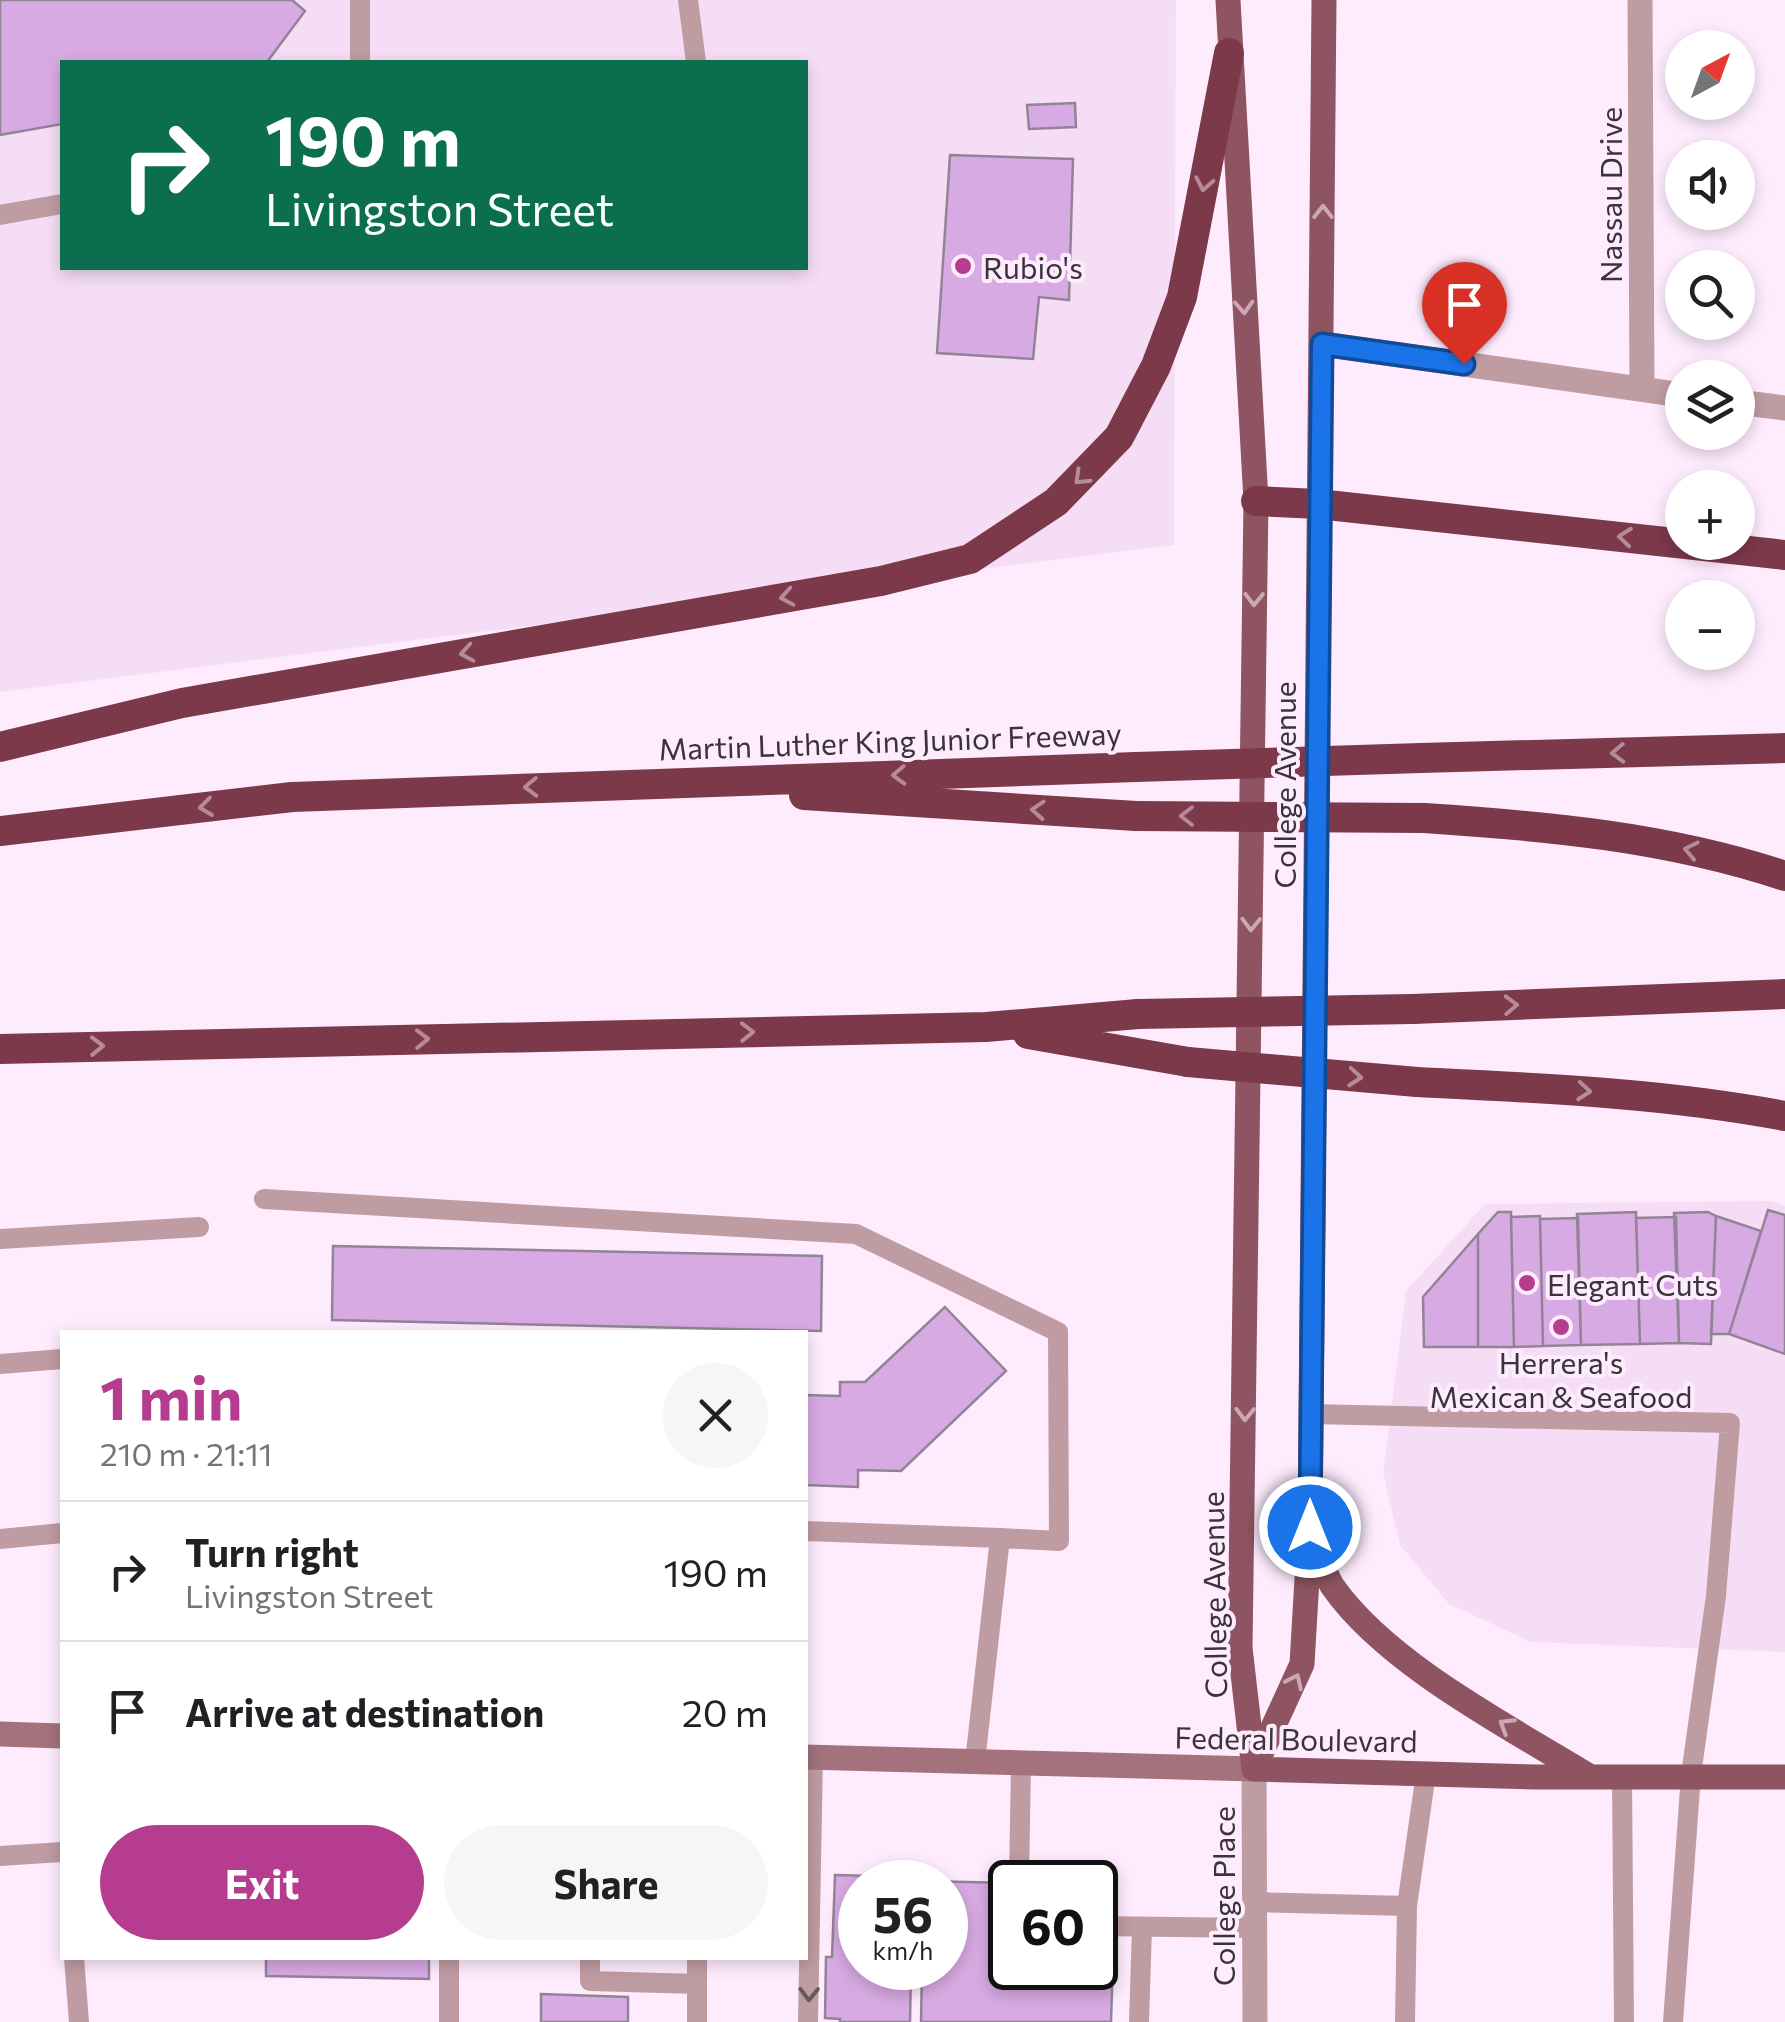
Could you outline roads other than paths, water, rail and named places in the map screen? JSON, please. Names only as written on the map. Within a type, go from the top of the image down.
[{"type":"highway","points":[[0,747],[182,703],[881,580],[970,558],[1056,502],[1094,465],[1119,437],[1156,366],[1182,298],[1229,54]]},
{"type":"highway","points":[[1256,502],[1318,504],[1785,555]]},
{"type":"highway","name":"Martin Luther King Junior Freeway","points":[[0,831],[292,797],[1785,748]]},
{"type":"highway","points":[[628,785],[1136,816],[1424,818],[1616,835],[1700,852],[1785,876]]},
{"type":"highway","points":[[0,1048],[986,1026],[1138,1014],[1785,994]]},
{"type":"highway","points":[[986,1026],[1188,1062],[1699,1101],[1785,1116]]},
{"type":"main road","name":"College Avenue","points":[[1228,0],[1256,502],[1240,1648],[1254,1769]]},
{"type":"main road","name":"College Avenue","points":[[1254,1769],[1302,1664],[1310,1527],[1324,0]]},
{"type":"main road","points":[[1310,1527],[1331,1585],[1383,1643],[1589,1776]]},
{"type":"main road","points":[[0,1734],[60,1736]]},
{"type":"main road","name":"Federal Boulevard","points":[[809,1757],[1426,1774],[1785,1777]]},
{"type":"street","name":"Nassau Drive","points":[[1640,0],[1642,389]]},
{"type":"street","points":[[1322,344],[1665,392]]},
{"type":"street","points":[[1755,404],[1785,408]]},
{"type":"street","name":"College Place","points":[[1254,1769],[1255,2022]]},
{"type":"lane","points":[[360,0],[360,60]]},
{"type":"lane","points":[[688,0],[696,60]]},
{"type":"lane","points":[[0,215],[60,204]]},
{"type":"lane","points":[[264,1200],[856,1234],[1058,1332],[1060,1541],[808,1531]]},
{"type":"lane","points":[[0,1239],[199,1227]]},
{"type":"lane","points":[[0,1364],[60,1359]]},
{"type":"lane","points":[[1310,1414],[1730,1423],[1716,1596],[1692,1775],[1673,2022]]},
{"type":"lane","points":[[0,1539],[60,1533]]},
{"type":"lane","points":[[975,1762],[1000,1538]]},
{"type":"lane","points":[[808,2022],[809,1757]]},
{"type":"lane","points":[[1019,1860],[1021,1763]]},
{"type":"lane","points":[[1405,2022],[1407,1906],[1426,1774]]},
{"type":"lane","points":[[1622,1776],[1624,2022]]},
{"type":"lane","points":[[0,1856],[60,1852]]},
{"type":"lane","points":[[1118,1926],[1407,1906]]},
{"type":"lane","points":[[1139,2022],[1142,1927]]},
{"type":"lane","points":[[74,1960],[80,2022]]},
{"type":"lane","points":[[448,2022],[449,1960]]},
{"type":"lane","points":[[590,1960],[590,1981],[697,1984]]},
{"type":"lane","points":[[697,1960],[697,2022]]},
{"type":"place","name":"Rubio's","points":[[963,266]]},
{"type":"place","name":"Elegant Cuts","points":[[1527,1283]]},
{"type":"place","name":"Herrera's Mexican & Seafood","points":[[1561,1327]]}]
